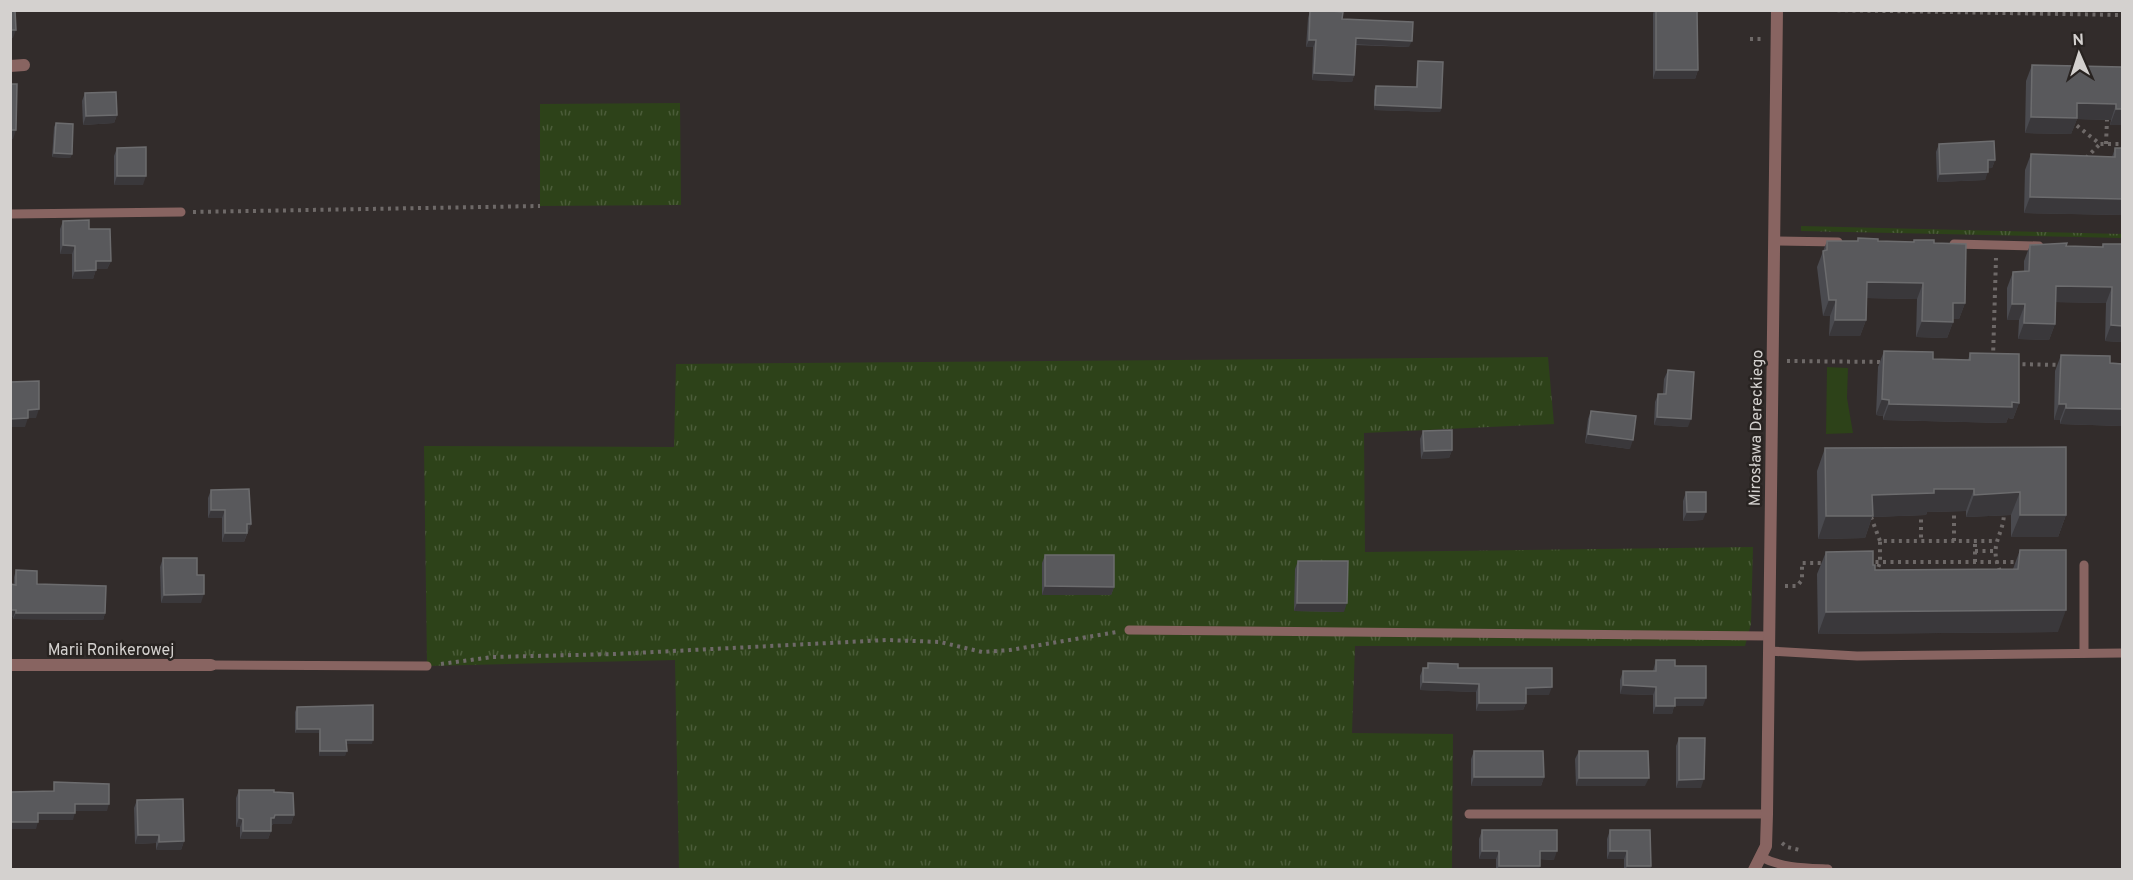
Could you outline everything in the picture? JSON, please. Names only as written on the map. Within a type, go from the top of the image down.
[{"type":"street","name":"Mirosława Dereckiego","points":[[1763,851],[1767,814],[1777,10]]},
{"type":"street","points":[[10,66],[24,65]]},
{"type":"street","name":"Marii Ronikerowej","points":[[10,665],[211,665]]},
{"type":"street","points":[[1754,870],[1763,851]]},
{"type":"lane","points":[[10,214],[181,212]]},
{"type":"lane","points":[[1774,241],[1848,242]]},
{"type":"lane","points":[[1944,244],[2051,246]]},
{"type":"lane","points":[[2084,566],[2084,653]]},
{"type":"lane","points":[[1130,630],[1769,636]]},
{"type":"lane","points":[[1769,651],[1857,656],[2122,653]]},
{"type":"lane","points":[[211,665],[427,666]]},
{"type":"lane","points":[[1469,814],[1767,814]]},
{"type":"lane","points":[[1763,851],[1774,864],[1828,869]]},
{"type":"path","points":[[1830,10],[2122,15]]},
{"type":"path","points":[[1750,39],[1764,39]]},
{"type":"path","points":[[2106,144],[2107,120]]},
{"type":"path","points":[[2072,121],[2100,144],[2122,144]]},
{"type":"path","points":[[2080,164],[2100,144]]},
{"type":"path","points":[[181,212],[540,206]]},
{"type":"path","points":[[1993,364],[1996,254]]},
{"type":"path","points":[[1786,361],[1889,362]]},
{"type":"path","points":[[2005,364],[2064,365]]},
{"type":"path","points":[[1954,511],[1954,541]]},
{"type":"path","points":[[1871,512],[1871,521],[1881,541],[1880,562],[1874,578]]},
{"type":"path","points":[[1921,512],[1921,540]]},
{"type":"path","points":[[2002,577],[1996,562],[1996,541],[2004,522],[2004,512]]},
{"type":"path","points":[[1881,541],[1996,541]]},
{"type":"path","points":[[1975,541],[1975,562]]},
{"type":"path","points":[[1975,551],[1996,551]]},
{"type":"path","points":[[1782,586],[1797,585],[1802,580],[1802,563],[1832,562]]},
{"type":"path","points":[[1861,562],[2029,562]]},
{"type":"path","points":[[1922,562],[1922,572]]},
{"type":"path","points":[[1954,562],[1954,572]]},
{"type":"path","points":[[427,666],[493,657],[677,651],[887,640],[940,642],[982,652],[1010,651],[1130,630]]},
{"type":"green space","points":[[680,103],[681,205],[540,206],[540,104]]},
{"type":"green space","points":[[1801,226],[2122,234],[2122,238],[1801,231]]},
{"type":"green space","points":[[1548,357],[1554,424],[1364,433],[1365,552],[1753,547],[1751,624],[1745,646],[1355,646],[1352,733],[1453,734],[1452,869],[679,869],[675,660],[427,666],[424,446],[674,447],[676,364]]},
{"type":"green space","points":[[1827,367],[1848,368],[1847,398],[1853,433],[1826,434]]},
{"type":"building","points":[[10,10],[15,10],[16,30],[10,30]]},
{"type":"building","points":[[1656,10],[1697,10],[1698,70],[1656,70]]},
{"type":"building","points":[[1310,11],[1343,12],[1342,19],[1413,22],[1412,41],[1356,38],[1354,75],[1314,73],[1316,40],[1309,40]]},
{"type":"building","points":[[1418,61],[1443,62],[1441,108],[1375,105],[1376,86],[1417,87]]},
{"type":"building","points":[[2032,65],[2122,67],[2122,109],[2116,109],[2116,104],[2077,103],[2077,118],[2031,117]]},
{"type":"building","points":[[10,84],[17,84],[16,130],[10,130]]},
{"type":"building","points":[[116,92],[117,115],[86,116],[85,93]]},
{"type":"building","points":[[56,123],[73,124],[72,154],[54,153]]},
{"type":"building","points":[[1994,141],[1995,160],[1988,160],[1988,172],[1940,174],[1939,144]]},
{"type":"building","points":[[146,147],[146,176],[117,176],[117,148]]},
{"type":"building","points":[[2115,148],[2122,148],[2122,199],[2030,197],[2031,154],[2115,157]]},
{"type":"building","points":[[89,220],[89,229],[110,229],[111,261],[96,261],[96,270],[75,271],[75,246],[63,245],[63,221]]},
{"type":"building","points":[[1858,238],[1914,242],[1914,240],[1934,240],[1934,243],[1966,244],[1965,303],[1953,303],[1953,322],[1922,321],[1923,283],[1867,282],[1866,320],[1835,320],[1836,300],[1829,300],[1823,251],[1827,250],[1827,241],[1858,241]]},
{"type":"building","points":[[2067,243],[2066,246],[2103,247],[2103,244],[2122,244],[2122,326],[2111,325],[2112,287],[2056,286],[2055,324],[2024,323],[2025,304],[2012,304],[2013,272],[2029,271],[2030,245]]},
{"type":"building","points":[[1884,351],[1933,352],[1933,359],[1970,360],[1970,353],[2019,354],[2019,403],[2012,402],[2012,407],[1889,404],[1889,400],[1882,399]]},
{"type":"building","points":[[2061,355],[2110,356],[2110,363],[2122,364],[2122,409],[2066,408],[2066,404],[2059,404]]},
{"type":"building","points":[[1668,370],[1694,372],[1691,419],[1657,417],[1658,394],[1666,394]]},
{"type":"building","points":[[39,381],[39,409],[28,410],[28,418],[10,419],[10,382]]},
{"type":"building","points":[[1591,411],[1636,416],[1633,440],[1588,434]]},
{"type":"building","points":[[1452,430],[1452,450],[1424,451],[1423,431]]},
{"type":"building","points":[[2066,447],[2066,515],[2020,515],[2020,492],[1974,495],[1974,489],[1934,489],[1934,493],[1872,495],[1873,516],[1826,516],[1825,448]]},
{"type":"building","points":[[249,489],[251,524],[247,524],[247,533],[225,533],[225,510],[211,510],[211,490]]},
{"type":"building","points":[[1686,492],[1706,492],[1706,512],[1687,512]]},
{"type":"building","points":[[2020,550],[2066,550],[2066,610],[1826,612],[1826,552],[1873,551],[1875,570],[2018,569]]},
{"type":"building","points":[[1045,555],[1114,555],[1114,587],[1045,586]]},
{"type":"building","points":[[163,558],[197,558],[197,575],[204,575],[204,594],[164,595]]},
{"type":"building","points":[[1298,561],[1348,561],[1347,603],[1297,603]]},
{"type":"building","points":[[16,570],[37,571],[37,584],[106,586],[105,613],[16,613],[16,610],[10,610],[10,584],[16,585]]},
{"type":"building","points":[[1656,660],[1675,660],[1675,666],[1706,666],[1706,698],[1675,698],[1675,706],[1656,706],[1656,687],[1623,685],[1623,671],[1656,671]]},
{"type":"building","points":[[1428,663],[1458,664],[1458,668],[1552,668],[1552,687],[1526,688],[1526,703],[1479,703],[1479,684],[1423,682],[1423,668],[1428,668]]},
{"type":"building","points":[[373,705],[373,740],[346,740],[347,751],[320,751],[320,729],[297,729],[297,707]]},
{"type":"building","points":[[1679,738],[1705,738],[1704,779],[1679,780]]},
{"type":"building","points":[[1474,751],[1543,751],[1544,777],[1474,777]]},
{"type":"building","points":[[1579,751],[1648,751],[1649,778],[1579,778]]},
{"type":"building","points":[[54,782],[109,784],[109,804],[75,804],[75,813],[38,813],[38,822],[10,822],[10,792],[54,791]]},
{"type":"building","points":[[239,790],[274,790],[274,792],[293,793],[294,815],[275,815],[271,818],[271,831],[243,831],[243,819],[239,818]]},
{"type":"building","points":[[183,799],[184,841],[159,842],[159,835],[138,835],[137,800]]},
{"type":"building","points":[[1482,830],[1557,830],[1557,851],[1540,851],[1540,866],[1499,866],[1499,851],[1482,851]]},
{"type":"building","points":[[1610,830],[1650,830],[1651,866],[1627,866],[1627,851],[1610,851]]}]
